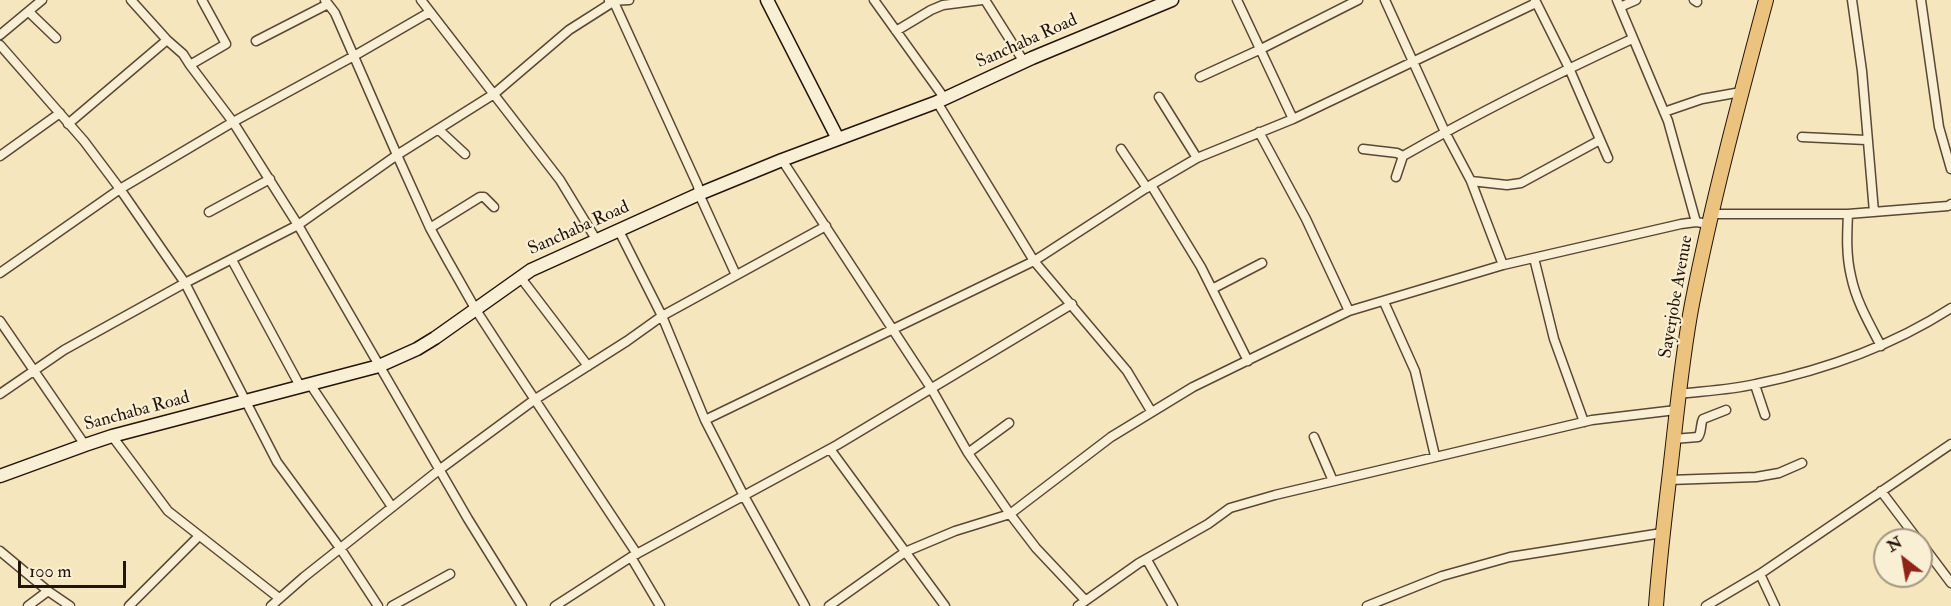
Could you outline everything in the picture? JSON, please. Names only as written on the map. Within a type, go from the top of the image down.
[{"type":"main road","name":"Sayerjobe Avenue","points":[[1656,606],[1678,394],[1705,220],[1766,0]]},
{"type":"street","points":[[0,35],[42,0]]},
{"type":"street","points":[[131,0],[166,40],[183,54],[234,122],[298,225],[439,470],[522,606]]},
{"type":"street","points":[[190,65],[226,44],[202,0]]},
{"type":"street","points":[[422,0],[560,180],[597,242]]},
{"type":"street","points":[[0,394],[64,350],[185,283],[298,225],[397,155],[494,94],[569,30],[611,1],[630,0]]},
{"type":"street","points":[[767,0],[838,139]]},
{"type":"street","points":[[874,0],[941,101],[1034,261],[1127,371],[1151,411]]},
{"type":"street","points":[[896,31],[931,9],[943,5],[983,0],[1024,62]]},
{"type":"street","name":"Sanchaba Road","points":[[0,476],[112,436],[379,366],[417,349],[545,263],[597,242],[699,194],[782,160],[941,101],[1024,62],[1172,0]]},
{"type":"street","points":[[1237,0],[1293,120]]},
{"type":"street","points":[[1200,77],[1358,0]]},
{"type":"street","points":[[1385,0],[1445,132],[1471,181],[1503,265]]},
{"type":"street","points":[[1636,0],[1618,4],[1664,112],[1705,220]]},
{"type":"street","points":[[1852,0],[1862,71],[1866,141],[1874,212]]},
{"type":"street","points":[[1922,0],[1939,127],[1951,169]]},
{"type":"street","points":[[611,1],[698,186],[699,194],[736,275]]},
{"type":"street","points":[[256,41],[327,2],[335,14],[430,228],[476,310],[634,556],[660,606]]},
{"type":"street","points":[[705,420],[1034,261],[1149,186],[1197,158],[1293,120],[1536,2],[1569,68],[1608,158]]},
{"type":"street","points":[[29,12],[56,38]]},
{"type":"street","points":[[0,273],[120,189],[430,12]]},
{"type":"street","points":[[1396,177],[1403,156],[1569,68],[1632,39]]},
{"type":"street","points":[[68,124],[166,40]]},
{"type":"street","points":[[0,45],[84,141],[185,283],[277,462],[378,606]]},
{"type":"street","points":[[1664,112],[1702,99],[1741,92]]},
{"type":"street","points":[[1159,96],[1197,158]]},
{"type":"street","points":[[0,156],[60,113]]},
{"type":"street","points":[[438,129],[465,154]]},
{"type":"street","points":[[1258,132],[1306,219],[1349,311]]},
{"type":"street","points":[[1802,138],[1866,141]]},
{"type":"street","points":[[1471,181],[1507,185],[1521,183],[1600,140]]},
{"type":"street","points":[[1121,149],[1149,186],[1201,267],[1248,361]]},
{"type":"street","points":[[1363,149],[1397,153],[1403,156]]},
{"type":"street","points":[[782,160],[931,388],[968,453],[1010,514],[1081,603],[1230,508],[1435,456],[1584,422],[1676,410]]},
{"type":"street","points":[[209,212],[270,179]]},
{"type":"street","points":[[430,228],[480,197],[484,197],[494,207]]},
{"type":"street","points":[[829,606],[905,552],[956,531],[1010,514],[1111,437],[1193,387],[1349,311],[1503,265],[1705,220],[1848,214],[1951,204]]},
{"type":"street","points":[[1848,214],[1847,246],[1851,276],[1858,301],[1881,346]]},
{"type":"street","points":[[271,606],[339,548],[534,400],[662,316],[826,226]]},
{"type":"street","points":[[619,231],[662,316],[705,420],[805,606]]},
{"type":"street","points":[[1534,258],[1554,339],[1584,422]]},
{"type":"street","points":[[232,260],[305,385],[392,507]]},
{"type":"street","points":[[1212,290],[1262,263]]},
{"type":"street","points":[[521,278],[588,366]]},
{"type":"street","points":[[1384,302],[1415,371],[1435,456]]},
{"type":"street","points":[[555,606],[634,556],[830,448],[1072,304]]},
{"type":"street","points":[[1678,394],[1755,385],[1800,374],[1881,346],[1926,324],[1951,308]]},
{"type":"street","points":[[0,321],[85,445]]},
{"type":"street","points":[[1755,385],[1765,415]]},
{"type":"street","points":[[1673,439],[1698,437],[1702,419],[1726,410]]},
{"type":"street","points":[[968,453],[1009,423]]},
{"type":"street","points":[[112,436],[168,510],[279,598]]},
{"type":"street","points":[[1314,436],[1333,481]]},
{"type":"street","points":[[1707,606],[1760,574],[1951,444]]},
{"type":"street","points":[[830,448],[945,606]]},
{"type":"street","points":[[1669,480],[1756,477],[1779,473],[1802,463]]},
{"type":"street","points":[[1881,491],[1909,528]]},
{"type":"street","points":[[1367,606],[1442,576],[1509,557],[1662,533]]},
{"type":"street","points":[[129,606],[199,536]]},
{"type":"street","points":[[0,551],[70,606]]},
{"type":"street","points":[[1933,559],[1951,583]]},
{"type":"street","points":[[1147,560],[1173,606]]},
{"type":"street","points":[[392,606],[450,574]]},
{"type":"street","points":[[1760,574],[1775,606]]},
{"type":"street","points":[[28,606],[48,591]]}]
